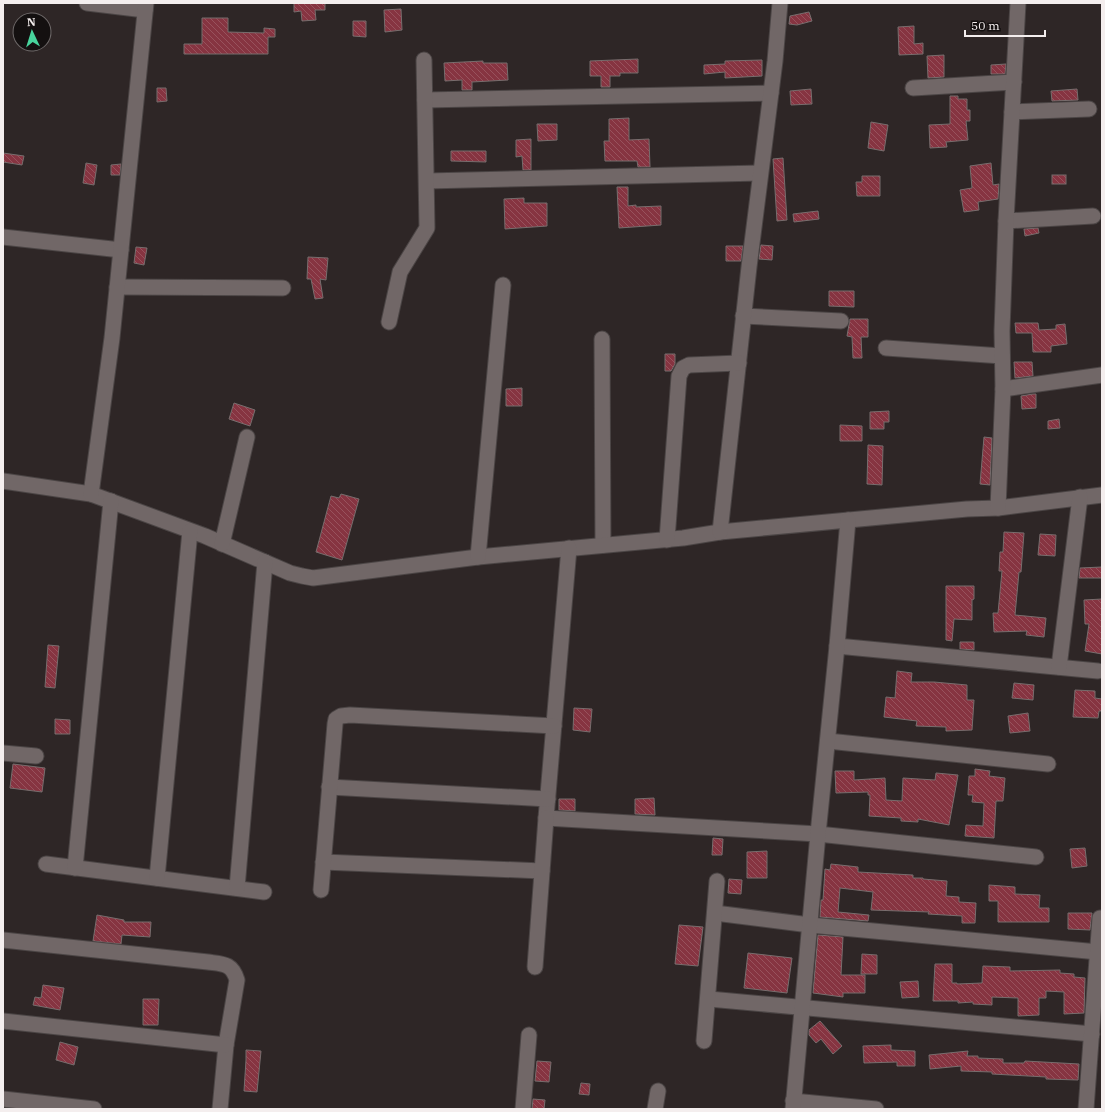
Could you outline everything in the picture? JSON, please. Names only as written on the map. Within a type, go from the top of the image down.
[{"type":"street","points":[[87,3],[146,7],[112,338],[91,494]]},
{"type":"street","points":[[720,532],[743,316],[771,93],[780,3]]},
{"type":"street","points":[[998,508],[1006,221],[1018,3]]},
{"type":"street","points":[[389,322],[400,272],[427,228],[424,60]]},
{"type":"street","points":[[913,88],[1014,82]]},
{"type":"street","points":[[425,100],[771,93]]},
{"type":"street","points":[[1012,112],[1089,109]]},
{"type":"street","points":[[426,181],[760,173]]},
{"type":"street","points":[[1006,221],[1093,216]]},
{"type":"street","points":[[3,237],[121,250]]},
{"type":"street","points":[[478,557],[503,285]]},
{"type":"street","points":[[117,287],[283,288]]},
{"type":"street","points":[[743,316],[841,321]]},
{"type":"street","points":[[602,339],[603,545]]},
{"type":"street","points":[[886,348],[1002,356]]},
{"type":"street","points":[[667,540],[679,376],[683,368],[689,365],[739,363]]},
{"type":"street","points":[[1002,390],[1102,376]]},
{"type":"street","points":[[222,544],[247,437]]},
{"type":"street","points":[[3,481],[91,494],[190,531],[290,573],[312,578],[478,557],[667,540],[720,532],[967,509],[998,508],[1102,495]]},
{"type":"street","points":[[1059,667],[1080,497]]},
{"type":"street","points":[[75,868],[111,501]]},
{"type":"street","points":[[848,520],[793,1105],[876,1109]]},
{"type":"street","points":[[157,878],[190,531]]},
{"type":"street","points":[[535,967],[569,548]]},
{"type":"street","points":[[237,888],[265,562]]},
{"type":"street","points":[[837,646],[1098,671]]},
{"type":"street","points":[[321,890],[336,719],[341,716],[350,715],[554,726]]},
{"type":"street","points":[[828,741],[1048,764]]},
{"type":"street","points":[[3,753],[36,756]]},
{"type":"street","points":[[329,787],[548,799]]},
{"type":"street","points":[[546,818],[818,834],[1036,857]]},
{"type":"street","points":[[323,862],[542,871]]},
{"type":"street","points":[[46,864],[264,892]]},
{"type":"street","points":[[704,1041],[709,999],[717,882]]},
{"type":"street","points":[[716,913],[810,925],[1098,952]]},
{"type":"street","points":[[1086,1109],[1100,918]]},
{"type":"street","points":[[3,940],[226,965],[235,973],[237,980],[226,1045],[220,1109]]},
{"type":"street","points":[[709,999],[1092,1034]]},
{"type":"street","points":[[3,1021],[226,1045]]},
{"type":"street","points":[[523,1109],[529,1035]]},
{"type":"street","points":[[655,1109],[658,1091]]},
{"type":"street","points":[[3,1099],[94,1109]]},
{"type":"building","points":[[294,3],[325,3],[325,10],[315,10],[316,20],[302,21],[301,11],[294,12]]},
{"type":"building","points":[[401,9],[402,30],[385,32],[384,10]]},
{"type":"building","points":[[809,12],[812,21],[797,25],[789,24],[790,16]]},
{"type":"building","points":[[202,18],[228,18],[228,32],[264,33],[264,28],[275,29],[275,37],[268,37],[268,54],[184,54],[184,44],[202,44]]},
{"type":"building","points":[[353,21],[366,21],[366,37],[353,36]]},
{"type":"building","points":[[914,26],[914,44],[923,43],[923,54],[899,55],[898,27]]},
{"type":"building","points":[[944,55],[944,77],[928,78],[927,56]]},
{"type":"building","points":[[638,59],[638,73],[620,73],[620,76],[610,76],[610,87],[601,87],[601,76],[590,76],[590,61]]},
{"type":"building","points":[[762,60],[762,76],[725,78],[725,72],[704,74],[704,65],[725,64],[725,61]]},
{"type":"building","points":[[483,61],[483,63],[507,63],[508,80],[472,82],[472,90],[462,90],[462,80],[445,81],[444,63]]},
{"type":"building","points":[[1006,64],[1005,74],[991,74],[991,65]]},
{"type":"building","points":[[157,88],[166,88],[167,101],[157,102]]},
{"type":"building","points":[[811,89],[812,104],[791,105],[790,91]]},
{"type":"building","points":[[1077,89],[1078,100],[1052,101],[1051,91]]},
{"type":"building","points":[[950,96],[958,96],[958,99],[967,99],[967,110],[970,110],[970,121],[966,121],[968,140],[946,142],[947,147],[930,148],[929,125],[950,124]]},
{"type":"building","points":[[629,118],[629,140],[649,139],[650,167],[638,167],[637,161],[605,161],[604,141],[609,141],[609,119]]},
{"type":"building","points":[[871,122],[888,125],[884,151],[868,148]]},
{"type":"building","points":[[537,124],[557,124],[557,140],[538,141]]},
{"type":"building","points":[[531,139],[531,170],[523,170],[522,156],[516,157],[516,140]]},
{"type":"building","points":[[451,151],[486,151],[486,162],[451,161]]},
{"type":"building","points":[[3,153],[24,156],[22,165],[3,162]]},
{"type":"building","points":[[783,158],[787,220],[777,221],[773,159]]},
{"type":"building","points":[[86,163],[97,165],[94,185],[83,183]]},
{"type":"building","points":[[991,163],[993,185],[999,184],[998,199],[978,202],[979,210],[964,212],[960,190],[972,188],[970,166]]},
{"type":"building","points":[[121,164],[120,175],[111,175],[111,165]]},
{"type":"building","points":[[1052,175],[1066,175],[1066,184],[1052,184]]},
{"type":"building","points":[[862,176],[880,176],[880,196],[857,196],[856,182],[862,182]]},
{"type":"building","points":[[617,187],[628,187],[628,206],[661,206],[661,225],[619,228]]},
{"type":"building","points":[[524,198],[524,203],[547,203],[547,226],[505,229],[504,199]]},
{"type":"building","points":[[818,211],[819,219],[794,222],[793,214]]},
{"type":"building","points":[[1038,228],[1039,233],[1025,236],[1024,229]]},
{"type":"building","points":[[761,245],[773,246],[772,260],[759,259]]},
{"type":"building","points":[[726,246],[743,246],[741,261],[726,261]]},
{"type":"building","points":[[136,247],[147,248],[144,265],[134,263]]},
{"type":"building","points":[[308,257],[328,258],[326,280],[320,279],[323,298],[315,299],[311,279],[307,279]]},
{"type":"building","points":[[829,291],[854,291],[854,307],[829,306]]},
{"type":"building","points":[[850,319],[868,319],[868,337],[861,337],[862,358],[853,358],[852,337],[847,336]]},
{"type":"building","points":[[1015,323],[1038,323],[1039,330],[1056,329],[1056,325],[1065,324],[1067,344],[1051,346],[1051,352],[1033,352],[1032,333],[1016,333]]},
{"type":"building","points":[[665,354],[675,354],[675,364],[671,371],[665,371]]},
{"type":"building","points":[[1014,362],[1032,362],[1033,376],[1015,378]]},
{"type":"building","points":[[522,388],[522,406],[506,406],[506,389]]},
{"type":"building","points":[[1036,394],[1036,408],[1022,409],[1021,396]]},
{"type":"building","points":[[234,403],[255,410],[250,426],[229,419]]},
{"type":"building","points":[[889,411],[889,422],[884,422],[884,429],[870,429],[870,412]]},
{"type":"building","points":[[1059,419],[1060,428],[1048,429],[1048,421]]},
{"type":"building","points":[[840,425],[862,426],[862,441],[840,441]]},
{"type":"building","points":[[984,437],[992,438],[990,485],[980,484]]},
{"type":"building","points":[[868,445],[883,446],[882,485],[867,484]]},
{"type":"building","points":[[341,494],[359,499],[342,560],[316,552],[331,496],[339,498]]},
{"type":"building","points":[[1004,532],[1024,533],[1021,572],[1019,572],[1015,615],[1046,618],[1044,637],[1026,635],[1027,631],[994,632],[993,613],[998,613],[1002,571],[999,571],[1000,552],[1003,552]]},
{"type":"building","points":[[1040,534],[1056,535],[1055,556],[1038,555]]},
{"type":"building","points":[[1102,567],[1102,578],[1079,578],[1080,568]]},
{"type":"building","points":[[946,586],[974,586],[972,620],[954,619],[952,641],[946,640]]},
{"type":"building","points":[[1102,599],[1102,654],[1085,651],[1089,624],[1085,624],[1084,600]]},
{"type":"building","points":[[960,642],[974,642],[974,650],[960,649]]},
{"type":"building","points":[[48,645],[59,646],[55,688],[45,687]]},
{"type":"building","points":[[897,671],[912,673],[911,682],[934,682],[967,685],[967,700],[974,700],[972,730],[946,731],[946,727],[916,726],[917,721],[884,717],[886,697],[895,698]]},
{"type":"building","points":[[1014,683],[1034,685],[1033,700],[1012,698]]},
{"type":"building","points":[[1075,690],[1095,691],[1095,698],[1102,699],[1102,711],[1099,711],[1098,718],[1073,717]]},
{"type":"building","points":[[574,708],[592,709],[590,732],[573,730]]},
{"type":"building","points":[[1028,713],[1030,731],[1010,733],[1008,716]]},
{"type":"building","points":[[55,719],[70,720],[70,734],[55,734]]},
{"type":"building","points":[[13,764],[45,768],[42,792],[10,788]]},
{"type":"building","points":[[975,769],[990,771],[989,776],[1005,778],[1003,801],[996,801],[994,838],[965,836],[966,825],[983,826],[984,803],[972,802],[973,795],[968,795],[969,776],[975,776]]},
{"type":"building","points":[[835,771],[854,771],[854,780],[885,778],[886,800],[902,801],[903,778],[935,780],[936,773],[958,775],[949,825],[918,819],[918,822],[901,821],[901,818],[869,816],[870,795],[868,795],[868,792],[836,793]]},
{"type":"building","points":[[654,798],[655,815],[635,814],[635,799]]},
{"type":"building","points":[[559,799],[575,799],[575,811],[559,810]]},
{"type":"building","points":[[713,838],[723,839],[722,855],[712,855]]},
{"type":"building","points":[[1085,848],[1087,866],[1072,868],[1070,849]]},
{"type":"building","points":[[767,851],[767,878],[747,878],[747,852]]},
{"type":"building","points":[[831,864],[858,867],[858,872],[913,875],[913,878],[947,881],[946,896],[959,897],[959,902],[976,903],[975,923],[962,923],[962,916],[928,914],[929,912],[871,910],[873,892],[840,888],[838,912],[869,915],[868,921],[820,917],[821,900],[823,900],[825,869],[830,870]]},
{"type":"building","points":[[729,879],[742,880],[741,894],[728,893]]},
{"type":"building","points":[[989,885],[1015,887],[1015,894],[1040,895],[1039,908],[1049,908],[1049,922],[998,922],[998,901],[989,901]]},
{"type":"building","points":[[1068,913],[1092,913],[1090,930],[1068,929]]},
{"type":"building","points":[[97,915],[124,920],[124,922],[151,922],[150,937],[122,935],[121,944],[93,941]]},
{"type":"building","points":[[679,925],[703,927],[698,966],[675,964]]},
{"type":"building","points":[[818,935],[843,937],[841,975],[865,975],[865,993],[843,993],[843,997],[813,993]]},
{"type":"building","points":[[748,953],[792,958],[787,993],[744,988]]},
{"type":"building","points":[[862,954],[877,955],[877,974],[861,974]]},
{"type":"building","points":[[935,964],[952,964],[952,983],[957,984],[982,983],[983,966],[1010,967],[1010,971],[1060,970],[1060,973],[1074,974],[1074,977],[1085,978],[1084,1013],[1064,1014],[1064,992],[1046,991],[1046,998],[1039,998],[1039,1015],[1018,1016],[1018,998],[992,997],[992,1005],[973,1004],[973,1002],[958,1003],[958,1001],[933,1001]]},
{"type":"building","points":[[918,981],[919,997],[902,998],[900,982]]},
{"type":"building","points":[[43,985],[64,988],[60,1010],[33,1005],[35,997],[41,998]]},
{"type":"building","points":[[143,999],[159,999],[158,1025],[143,1025]]},
{"type":"building","points":[[820,1021],[842,1046],[833,1054],[821,1039],[816,1043],[809,1035],[809,1030]]},
{"type":"building","points":[[60,1042],[78,1047],[74,1065],[56,1060]]},
{"type":"building","points":[[891,1045],[891,1050],[915,1051],[915,1066],[897,1066],[897,1062],[864,1063],[863,1046]]},
{"type":"building","points":[[246,1050],[261,1051],[257,1092],[244,1091]]},
{"type":"building","points":[[968,1051],[967,1056],[1003,1059],[1003,1063],[1024,1063],[1025,1061],[1079,1064],[1078,1080],[1046,1079],[1046,1077],[961,1071],[961,1066],[930,1069],[929,1055]]},
{"type":"building","points":[[537,1061],[551,1062],[549,1082],[535,1081]]},
{"type":"building","points":[[581,1083],[590,1084],[589,1095],[579,1094]]},
{"type":"building","points":[[533,1099],[545,1100],[544,1109],[532,1109]]}]
